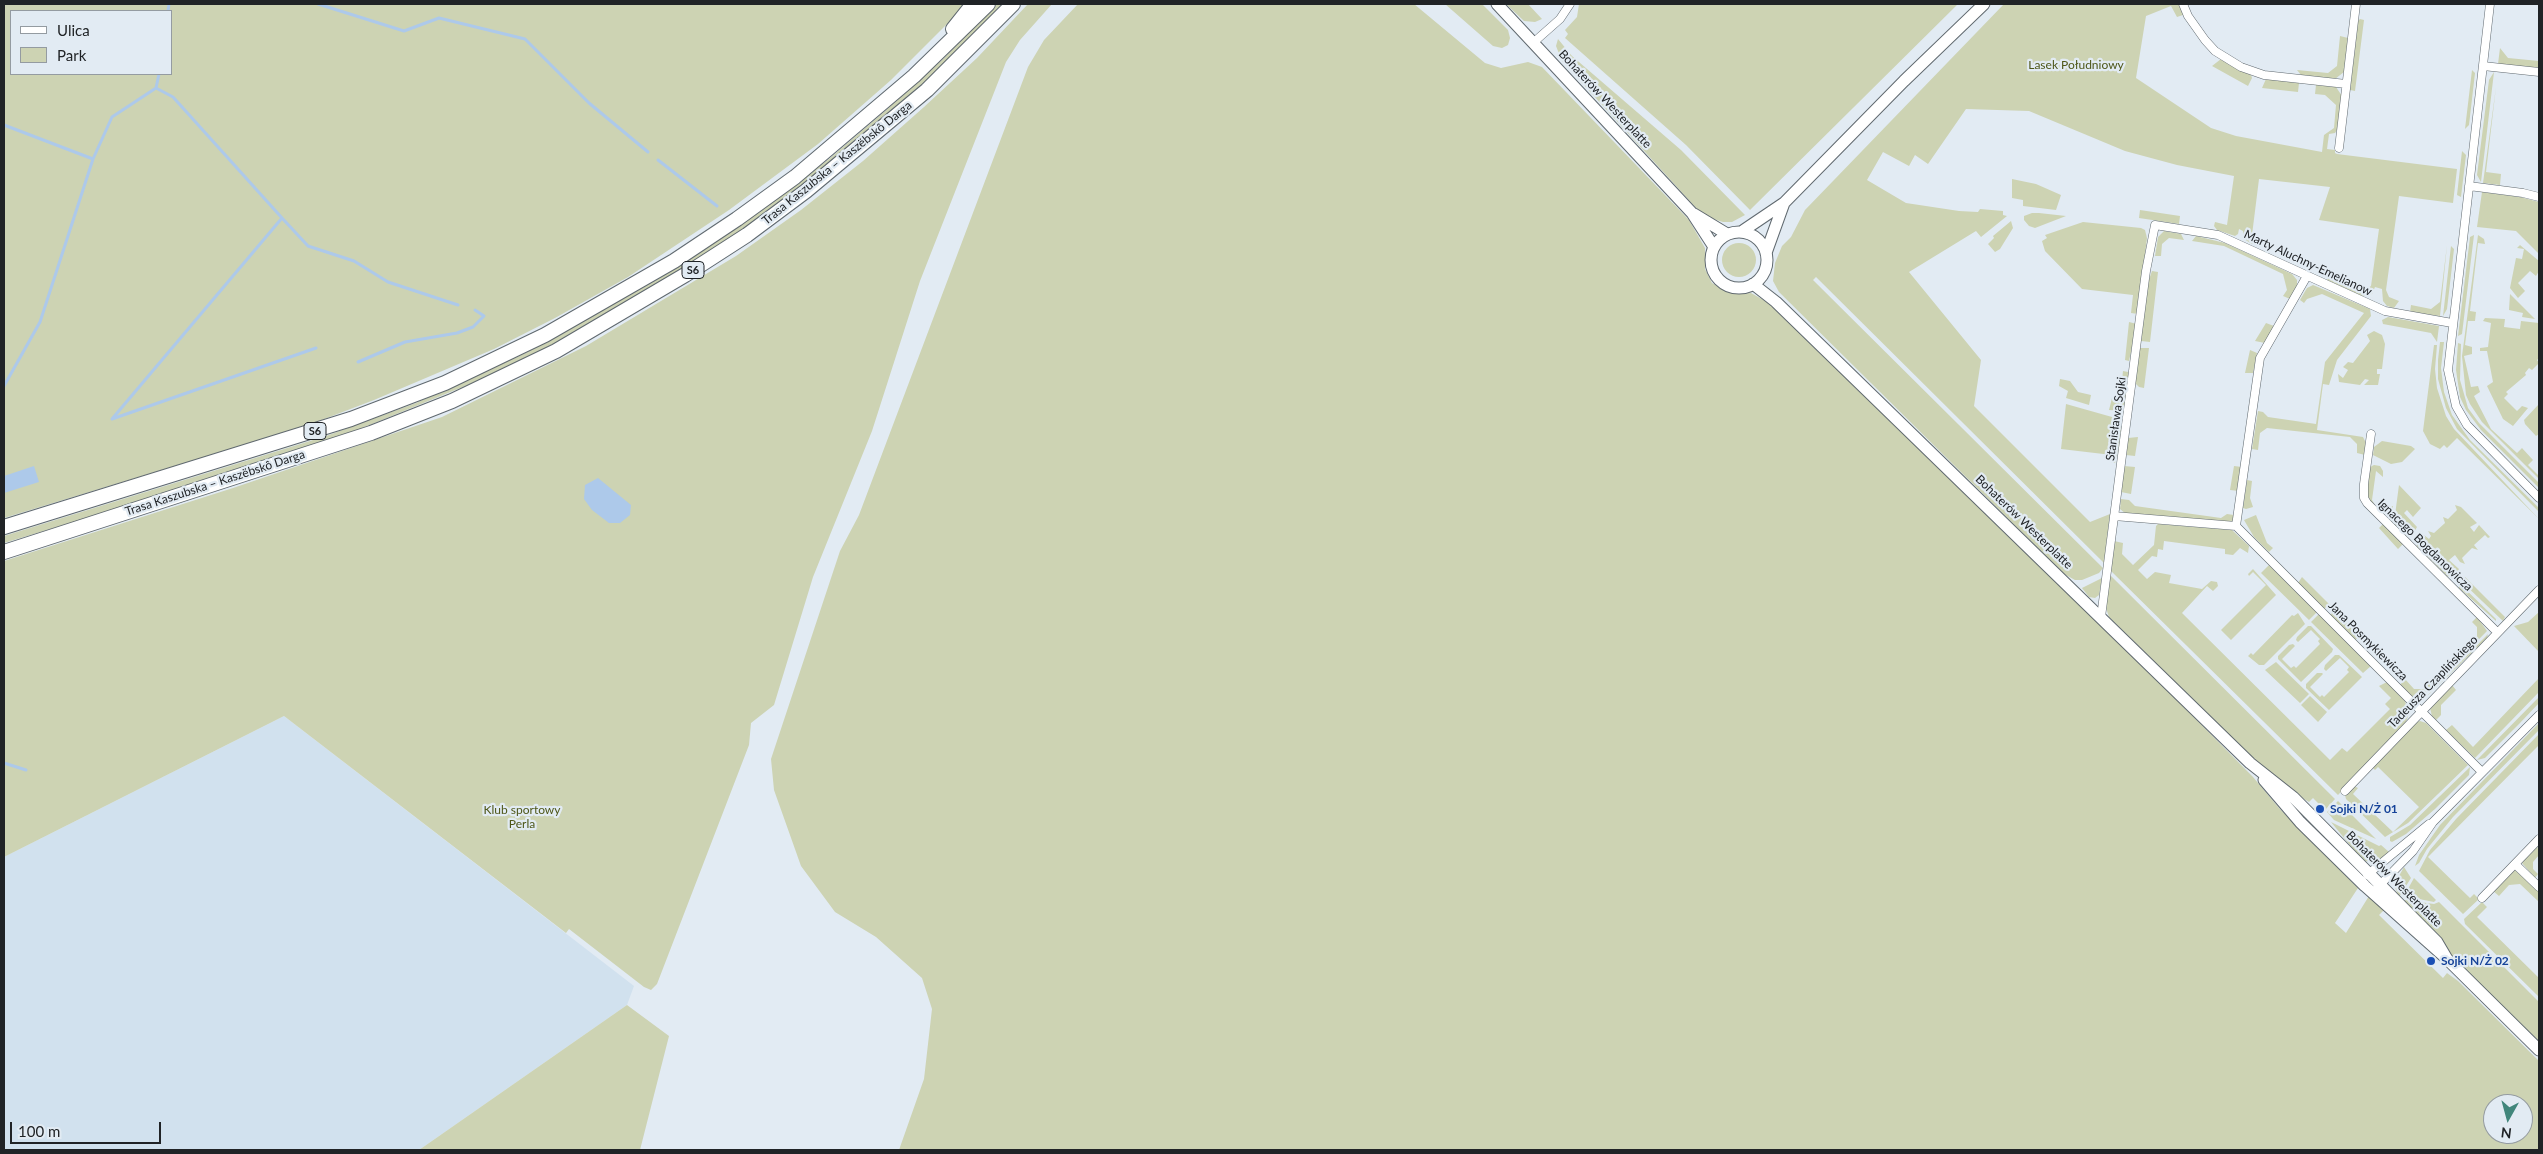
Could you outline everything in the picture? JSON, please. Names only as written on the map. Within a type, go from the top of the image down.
[{"type":"highway","points":[[914,76],[973,4]]},
{"type":"highway","name":"Trasa Kaszubska – Kaszëbskô Darga","points":[[4,528],[359,416],[445,383],[545,335],[643,280],[737,220],[795,177],[914,76],[988,4]]},
{"type":"highway","name":"Trasa Kaszubska – Kaszëbskô Darga","points":[[4,552],[371,433],[452,401],[556,351],[685,275],[747,235],[806,191],[927,90],[1013,4]]},
{"type":"main road","name":"Bohaterów Westerplatte","points":[[1497,4],[1692,213],[1714,247]]},
{"type":"main road","points":[[1784,203],[1766,253],[1766,262],[1757,280],[1736,288],[1720,280],[1711,265],[1714,247],[1728,234],[1744,230],[1784,203],[1904,80],[1984,4]]},
{"type":"main road","name":"Bohaterów Westerplatte","points":[[1692,213],[1728,234]]},
{"type":"main road","points":[[1744,230],[1754,236],[1766,253]]},
{"type":"main road","name":"Bohaterów Westerplatte","points":[[1757,280],[1776,302],[2250,763],[2284,805],[2372,893],[2447,959],[2539,1050]]},
{"type":"main road","name":"Bohaterów Westerplatte","points":[[2250,763],[2294,797],[2437,942],[2447,959]]},
{"type":"street","points":[[1534,42],[1560,18],[1570,4]]},
{"type":"street","points":[[2183,4],[2188,16],[2205,40],[2215,50],[2241,67],[2264,75],[2346,84]]},
{"type":"street","points":[[2339,148],[2356,4]]},
{"type":"street","points":[[2490,4],[2448,370],[2453,396],[2459,412],[2472,431],[2539,498]]},
{"type":"street","points":[[2483,66],[2539,72]]},
{"type":"street","points":[[2469,186],[2539,197]]},
{"type":"street","name":"Marty Aluchny-Emelianow","points":[[2155,225],[2218,235],[2384,310],[2452,323]]},
{"type":"street","name":"Stanisława Sojki","points":[[2101,617],[2146,271],[2155,225]]},
{"type":"street","points":[[2114,516],[2236,526],[2260,358],[2307,276]]},
{"type":"street","name":"Ignacego Bogdanowicza","points":[[2371,434],[2364,498],[2380,517],[2497,632]]},
{"type":"street","name":"Jana Posmykiewicza","points":[[2236,526],[2482,772]]},
{"type":"street","name":"Tadeusza Czaplińskiego","points":[[2345,791],[2539,590]]},
{"type":"street","points":[[2372,893],[2413,851],[2433,822],[2539,715]]},
{"type":"street","points":[[2360,881],[2417,833],[2433,822]]},
{"type":"street","points":[[2482,898],[2539,838]]},
{"type":"street","points":[[2515,864],[2539,887]]},
{"type":"shaded area","points":[[284,716],[634,986],[627,1005],[419,1150],[4,1150],[4,857]]},
{"type":"green space","points":[[4,4],[967,4],[891,80],[818,144],[729,210],[628,277],[555,318],[494,349],[374,400],[306,426],[4,518]]},
{"type":"green space","points":[[997,4],[1005,4],[891,115],[763,217],[717,248],[588,326],[530,357],[475,382],[328,442],[183,489],[4,543],[4,536],[326,436],[416,403],[528,352],[660,278],[757,213],[829,159],[885,111],[943,59]]},
{"type":"green space","name":"Klub sportowy Perla","points":[[1028,4],[1052,4],[1020,40],[1006,62],[920,281],[872,431],[813,577],[774,705],[751,723],[749,745],[657,984],[651,990],[644,987],[569,929],[566,933],[284,716],[4,857],[4,561],[233,488],[442,417],[586,346],[736,256],[801,210],[863,161],[924,107],[977,58]]},
{"type":"green space","points":[[1078,4],[1414,4],[1485,63],[1501,68],[1528,62],[1542,67],[1689,220],[1705,248],[1705,269],[1712,283],[1727,292],[1738,294],[1751,293],[1776,307],[2166,689],[2253,777],[2279,808],[2358,888],[2335,923],[2346,933],[2369,896],[2384,910],[2379,915],[2443,978],[2447,973],[2458,981],[2539,1061],[2539,1150],[899,1150],[924,1079],[932,1009],[922,978],[876,937],[835,912],[801,866],[774,790],[771,759],[840,551],[859,515],[1028,67],[1044,40]]},
{"type":"green space","points":[[1445,4],[1482,4],[1508,30],[1510,38],[1508,45],[1502,48],[1493,46]]},
{"type":"green space","points":[[1506,4],[1528,4],[1542,19],[1535,22],[1524,21]]},
{"type":"green space","points":[[1579,4],[1958,4],[1750,210],[1686,145],[1565,38],[1568,34],[1565,30],[1577,17]]},
{"type":"green space","name":"Lasek Południowy","points":[[2004,4],[2179,4],[2183,15],[2177,17],[2171,6],[2146,16],[2136,78],[2211,128],[2236,136],[2322,152],[2324,135],[2334,128],[2336,105],[2325,95],[2315,94],[2316,85],[2336,87],[2342,96],[2337,130],[2335,133],[2329,134],[2327,149],[2335,150],[2337,154],[2457,169],[2453,203],[2399,196],[2386,290],[2389,297],[2399,301],[2394,308],[2387,306],[2383,301],[2382,289],[2375,287],[2372,294],[2362,296],[2327,280],[2331,273],[2365,290],[2371,286],[2379,229],[2319,220],[2330,187],[2259,179],[2252,235],[2257,238],[2256,243],[2252,244],[2244,239],[2243,231],[2239,229],[2238,234],[2235,236],[2217,230],[2214,226],[2215,222],[2227,225],[2234,176],[2177,165],[2125,151],[2029,111],[1966,109],[1928,164],[1915,155],[1909,166],[1883,152],[1867,180],[1906,203],[1959,211],[1978,212],[1980,209],[2003,211],[2003,215],[2007,216],[1981,237],[1976,231],[1909,272],[1981,360],[1974,406],[2090,522],[2110,514],[2104,563],[1816,277],[1813,280],[2103,568],[2099,573],[2082,580],[2075,580],[2064,574],[1779,292],[1773,281],[1775,263],[1782,246],[1791,237],[1805,210]]},
{"type":"green space","points":[[2360,19],[2364,20],[2355,91],[2350,90],[2358,21]]},
{"type":"green space","points":[[2340,36],[2348,38],[2344,72],[2335,79],[2301,75],[2297,70],[2328,73],[2337,66]]},
{"type":"green space","points":[[1558,39],[1572,56],[1681,150],[1745,215],[1732,222],[1723,222],[1710,218],[1697,209],[1562,61],[1556,46]]},
{"type":"green space","points":[[2500,48],[2508,58],[2539,61],[2539,69],[2498,64]]},
{"type":"green space","points":[[2221,59],[2251,75],[2252,78],[2248,86],[2212,66]]},
{"type":"green space","points":[[2472,70],[2475,73],[2469,125],[2465,129]]},
{"type":"green space","points":[[2494,72],[2481,182],[2477,175],[2489,80]]},
{"type":"green space","points":[[2266,79],[2299,83],[2298,92],[2262,88]]},
{"type":"green space","points":[[2496,87],[2486,172],[2501,174],[2500,185],[2483,183]]},
{"type":"green space","points":[[2462,151],[2466,155],[2461,197],[2457,195]]},
{"type":"green space","points":[[2012,179],[2036,184],[2061,195],[2056,210],[2023,206],[2023,200],[2012,198]]},
{"type":"green space","points":[[2482,192],[2520,197],[2539,202],[2539,254],[2516,231],[2477,227]]},
{"type":"green space","points":[[2140,210],[2180,216],[2179,224],[2139,218]]},
{"type":"green space","points":[[2032,213],[2066,216],[2035,228],[2029,226],[2024,220],[2024,216]]},
{"type":"green space","points":[[2011,221],[2013,228],[2000,249],[1995,252],[1988,244],[1994,238],[1993,236]]},
{"type":"green space","points":[[2083,222],[2145,230],[2147,238],[2138,314],[2131,313],[2133,295],[2082,289],[2045,251],[2042,241],[2047,238],[2045,235]]},
{"type":"green space","points":[[2164,231],[2181,234],[2184,240],[2169,238],[2162,244],[2161,256],[2155,256],[2158,237]]},
{"type":"green space","points":[[2474,235],[2462,334],[2458,336],[2470,237]]},
{"type":"green space","points":[[2478,235],[2484,239],[2485,244],[2478,243],[2470,311],[2476,312],[2475,321],[2468,321],[2465,345],[2472,347],[2472,354],[2464,356],[2471,387],[2478,386],[2480,392],[2474,396],[2491,429],[2517,453],[2522,448],[2533,460],[2528,465],[2539,476],[2539,479],[2482,422],[2466,395],[2462,356]]},
{"type":"green space","points":[[2196,236],[2225,243],[2292,274],[2297,280],[2297,285],[2290,299],[2283,296],[2287,290],[2283,274],[2224,246],[2192,241]]},
{"type":"green space","points":[[1739,243],[1746,244],[1751,248],[1755,253],[1755,267],[1751,272],[1746,276],[1739,277],[1732,276],[1727,272],[1723,267],[1722,260],[1723,253],[1727,248],[1732,244]]},
{"type":"green space","points":[[2447,245],[2440,316],[2410,312],[2411,305],[2431,309],[2440,302]]},
{"type":"green space","points":[[2520,245],[2539,261],[2539,271],[2536,276],[2530,271],[2518,283],[2525,291],[2518,298],[2510,288],[2516,258],[2522,259],[2524,249],[2517,248]]},
{"type":"green space","points":[[2451,246],[2454,249],[2447,309],[2443,316]]},
{"type":"green space","points":[[2152,271],[2158,272],[2150,342],[2141,341],[2147,285]]},
{"type":"green space","points":[[2313,285],[2370,309],[2371,316],[2337,360],[2329,385],[2323,384],[2317,430],[2363,437],[2366,443],[2365,455],[2357,453],[2357,444],[2350,437],[2267,428],[2260,433],[2258,450],[2252,449],[2258,411],[2263,412],[2268,417],[2316,424],[2325,362],[2364,313],[2322,294],[2307,299],[2304,303],[2300,300],[2307,288]]},
{"type":"green space","points":[[2510,294],[2535,319],[2522,317],[2523,313],[2509,310]]},
{"type":"green space","points":[[2388,317],[2439,326],[2437,342],[2431,333],[2383,324],[2382,320]]},
{"type":"green space","points":[[2485,318],[2505,319],[2504,327],[2520,329],[2521,321],[2539,323],[2539,358],[2537,360],[2539,363],[2532,370],[2529,368],[2525,373],[2526,375],[2506,392],[2508,394],[2504,398],[2517,411],[2522,406],[2528,408],[2513,426],[2503,419],[2487,386],[2493,382],[2487,351],[2480,351],[2480,348],[2488,347],[2491,323],[2483,321]]},
{"type":"green space","points":[[2129,322],[2137,324],[2129,361],[2125,360]]},
{"type":"green space","points":[[2266,323],[2274,326],[2265,343],[2255,341]]},
{"type":"green space","points":[[2374,331],[2382,335],[2385,344],[2382,369],[2377,369],[2377,374],[2380,374],[2378,385],[2364,385],[2369,380],[2365,379],[2360,385],[2339,382],[2338,374],[2343,378],[2348,370],[2343,367],[2348,362],[2353,363],[2370,341],[2367,335]]},
{"type":"green space","points":[[2440,342],[2444,342],[2441,368],[2444,392],[2452,415],[2470,440],[2539,508],[2539,512],[2457,429],[2446,408],[2438,379]]},
{"type":"green space","points":[[2458,343],[2461,344],[2460,380],[2468,408],[2479,423],[2539,483],[2539,488],[2481,430],[2466,410],[2460,397],[2456,370]]},
{"type":"green space","points":[[2434,345],[2437,345],[2435,369],[2437,388],[2446,416],[2454,429],[2539,519],[2457,438],[2447,448],[2444,445],[2440,449],[2430,444],[2423,431]]},
{"type":"green space","points":[[2139,348],[2149,348],[2144,388],[2139,387],[2135,383]]},
{"type":"green space","points":[[2250,350],[2257,353],[2253,373],[2245,373]]},
{"type":"green space","points":[[2123,371],[2128,372],[2130,377],[2126,403],[2120,411],[2109,410],[2112,398],[2120,399]]},
{"type":"green space","points":[[2060,379],[2070,381],[2078,392],[2091,395],[2089,405],[2066,398],[2068,391],[2059,386]]},
{"type":"green space","points":[[2066,404],[2112,417],[2121,424],[2120,442],[2115,463],[2111,462],[2112,455],[2061,449]]},
{"type":"green space","points":[[2539,404],[2539,434],[2536,436],[2525,424],[2524,420]]},
{"type":"green space","points":[[2138,437],[2135,456],[2126,455],[2128,438]]},
{"type":"green space","points":[[2382,441],[2411,446],[2415,449],[2402,462],[2391,464],[2373,455],[2374,447]]},
{"type":"green space","points":[[2374,465],[2380,466],[2383,471],[2383,477],[2376,471],[2372,500],[2378,510],[2369,500],[2367,493],[2370,467]]},
{"type":"green space","points":[[2124,466],[2135,467],[2131,494],[2121,492]]},
{"type":"green space","points":[[2234,466],[2242,467],[2239,491],[2230,490]]},
{"type":"green space","points":[[2247,480],[2252,481],[2250,498],[2253,507],[2246,509],[2243,508]]},
{"type":"green space","points":[[2399,485],[2421,508],[2413,517],[2407,510],[2404,513],[2417,527],[2413,534],[2395,515]]},
{"type":"green space","points":[[2121,499],[2129,500],[2135,506],[2221,518],[2227,514],[2234,515],[2235,517],[2232,522],[2126,514],[2120,509]]},
{"type":"green space","points":[[2455,505],[2461,507],[2477,523],[2470,527],[2474,532],[2479,525],[2490,537],[2488,538],[2485,535],[2474,545],[2478,550],[2472,548],[2462,558],[2465,564],[2460,562],[2455,555],[2449,560],[2459,569],[2455,575],[2418,538],[2424,535],[2429,539],[2431,536],[2428,531],[2434,533],[2445,523],[2443,517],[2448,519],[2457,510]]},
{"type":"green space","points":[[2393,506],[2393,516],[2410,537],[2387,517],[2385,510]]},
{"type":"green space","points":[[2256,515],[2267,543],[2273,548],[2269,552],[2254,537],[2244,520]]},
{"type":"green space","points":[[2158,524],[2232,530],[2249,546],[2248,553],[2240,548],[2233,555],[2225,554],[2225,549],[2164,541],[2163,550],[2158,549],[2157,557],[2152,556],[2138,570],[2147,579],[2155,572],[2171,575],[2169,583],[2202,589],[2211,581],[2217,582],[2218,586],[2213,591],[2207,586],[2182,613],[2330,760],[2342,748],[2347,752],[2390,709],[2385,704],[2391,698],[2379,686],[2387,682],[2405,701],[2409,714],[2405,724],[2338,795],[2111,571],[2114,541],[2123,543],[2122,554],[2133,565],[2154,545],[2156,526]]},
{"type":"green space","points":[[2383,524],[2403,544],[2398,549],[2379,528]]},
{"type":"green space","points":[[2417,540],[2453,577],[2447,576],[2417,546]]},
{"type":"green space","points":[[2269,565],[2317,612],[2309,620],[2261,573]]},
{"type":"green space","points":[[2253,569],[2276,595],[2231,640],[2221,630],[2266,585],[2253,572],[2249,576],[2248,574]]},
{"type":"green space","points":[[2109,574],[2335,799],[2325,810],[2313,798],[2309,802],[2264,769],[2109,617],[2106,608]]},
{"type":"green space","points":[[2302,577],[2329,604],[2324,609],[2298,583]]},
{"type":"green space","points":[[2465,577],[2505,617],[2503,621],[2461,581]]},
{"type":"green space","points":[[2102,578],[2099,595],[2095,598],[2089,597],[2082,588]]},
{"type":"green space","points":[[2459,583],[2496,619],[2496,621],[2459,588]]},
{"type":"green space","points":[[2335,610],[2360,636],[2355,640],[2330,615]]},
{"type":"green space","points":[[2539,612],[2539,652],[2514,626],[2528,622]]},
{"type":"green space","points":[[2298,613],[2305,624],[2264,665],[2259,665],[2248,656],[2251,653],[2253,655],[2292,615],[2294,616]]},
{"type":"green space","points":[[2319,614],[2371,666],[2363,673],[2311,622]]},
{"type":"green space","points":[[2477,617],[2487,631],[2420,699],[2411,696],[2400,685],[2405,679],[2414,689],[2424,689],[2477,637],[2477,627],[2472,622]]},
{"type":"green space","points":[[2308,626],[2311,626],[2333,649],[2301,682],[2278,659],[2278,656],[2289,645],[2293,644],[2295,646],[2282,659],[2291,668],[2294,666],[2296,668],[2320,644],[2318,641],[2320,639],[2311,630],[2298,642],[2296,640]]},
{"type":"green space","points":[[2488,634],[2487,638],[2421,702],[2422,701]]},
{"type":"green space","points":[[2335,655],[2339,655],[2362,677],[2329,710],[2306,688],[2306,684],[2317,673],[2322,673],[2310,687],[2320,697],[2322,695],[2324,697],[2349,672],[2347,670],[2349,667],[2340,658],[2326,671],[2324,669],[2325,665]]},
{"type":"green space","points":[[2276,662],[2309,694],[2300,703],[2265,670]]},
{"type":"green space","points":[[2539,678],[2539,692],[2475,758],[2446,730],[2452,725],[2473,747]]},
{"type":"green space","points":[[2452,685],[2456,690],[2441,705],[2441,715],[2436,720],[2432,716],[2430,708]]},
{"type":"green space","points":[[2310,696],[2327,712],[2318,722],[2301,705]]},
{"type":"green space","points":[[2539,697],[2539,703],[2520,723],[2485,758],[2477,760]]},
{"type":"green space","points":[[2416,722],[2426,723],[2468,765],[2408,823],[2385,837],[2346,799],[2345,795],[2354,786],[2358,788],[2353,794],[2393,832],[2419,807],[2378,767],[2375,770],[2372,767]]},
{"type":"green space","points":[[2539,723],[2539,730],[2453,817],[2415,866],[2419,855],[2440,825]]},
{"type":"green space","points":[[2539,734],[2539,745],[2428,857],[2470,898],[2474,894],[2479,899],[2463,914],[2419,871],[2430,850],[2456,819]]},
{"type":"green space","points":[[2470,767],[2469,775],[2435,809],[2406,834],[2392,842],[2390,841],[2390,837],[2410,825]]},
{"type":"green space","points":[[2338,801],[2376,839],[2334,820],[2327,812]]},
{"type":"green space","points":[[2331,822],[2379,846],[2381,845],[2389,852],[2377,862],[2363,861]]},
{"type":"green space","points":[[2537,844],[2539,855],[2533,862],[2533,869],[2538,874],[2535,878],[2522,863]]},
{"type":"green space","points":[[2404,867],[2411,878],[2399,897],[2394,885]]},
{"type":"green space","points":[[2515,870],[2539,892],[2539,902],[2520,884],[2509,885],[2499,896],[2492,890],[2511,871]]},
{"type":"green space","points":[[2414,878],[2436,900],[2434,902],[2404,896]]},
{"type":"green space","points":[[2405,900],[2434,904],[2439,902],[2539,1002],[2539,1042],[2449,954]]},
{"type":"green space","points":[[2482,902],[2487,907],[2477,917],[2539,978],[2539,997],[2465,924],[2464,919]]},
{"type":"green space","points":[[627,1005],[669,1036],[640,1150],[419,1150]]},
{"type":"water","points":[[34,466],[39,482],[4,493],[4,476]]},
{"type":"water","points":[[598,478],[631,505],[630,515],[620,523],[609,523],[592,510],[584,499],[585,485]]},
{"type":"waterway","points":[[168,10],[169,4]]},
{"type":"waterway","points":[[318,4],[404,31],[439,18],[525,39],[589,103],[648,152]]},
{"type":"waterway","points":[[4,386],[40,322],[93,159],[112,117],[156,88],[159,75]]},
{"type":"waterway","points":[[156,88],[173,97],[282,218],[112,419],[316,348]]},
{"type":"waterway","points":[[4,125],[93,159]]},
{"type":"waterway","points":[[658,160],[717,206]]},
{"type":"waterway","points":[[282,218],[308,246],[354,261],[388,282],[458,305]]},
{"type":"waterway","points":[[358,362],[405,342],[457,333],[473,327],[484,316],[475,310]]},
{"type":"waterway","points":[[4,763],[26,770]]},
{"type":"place","name":"Sojki N/Ż 01","points":[[2320,809]]},
{"type":"place","name":"Sojki N/Ż 02","points":[[2431,961]]}]
